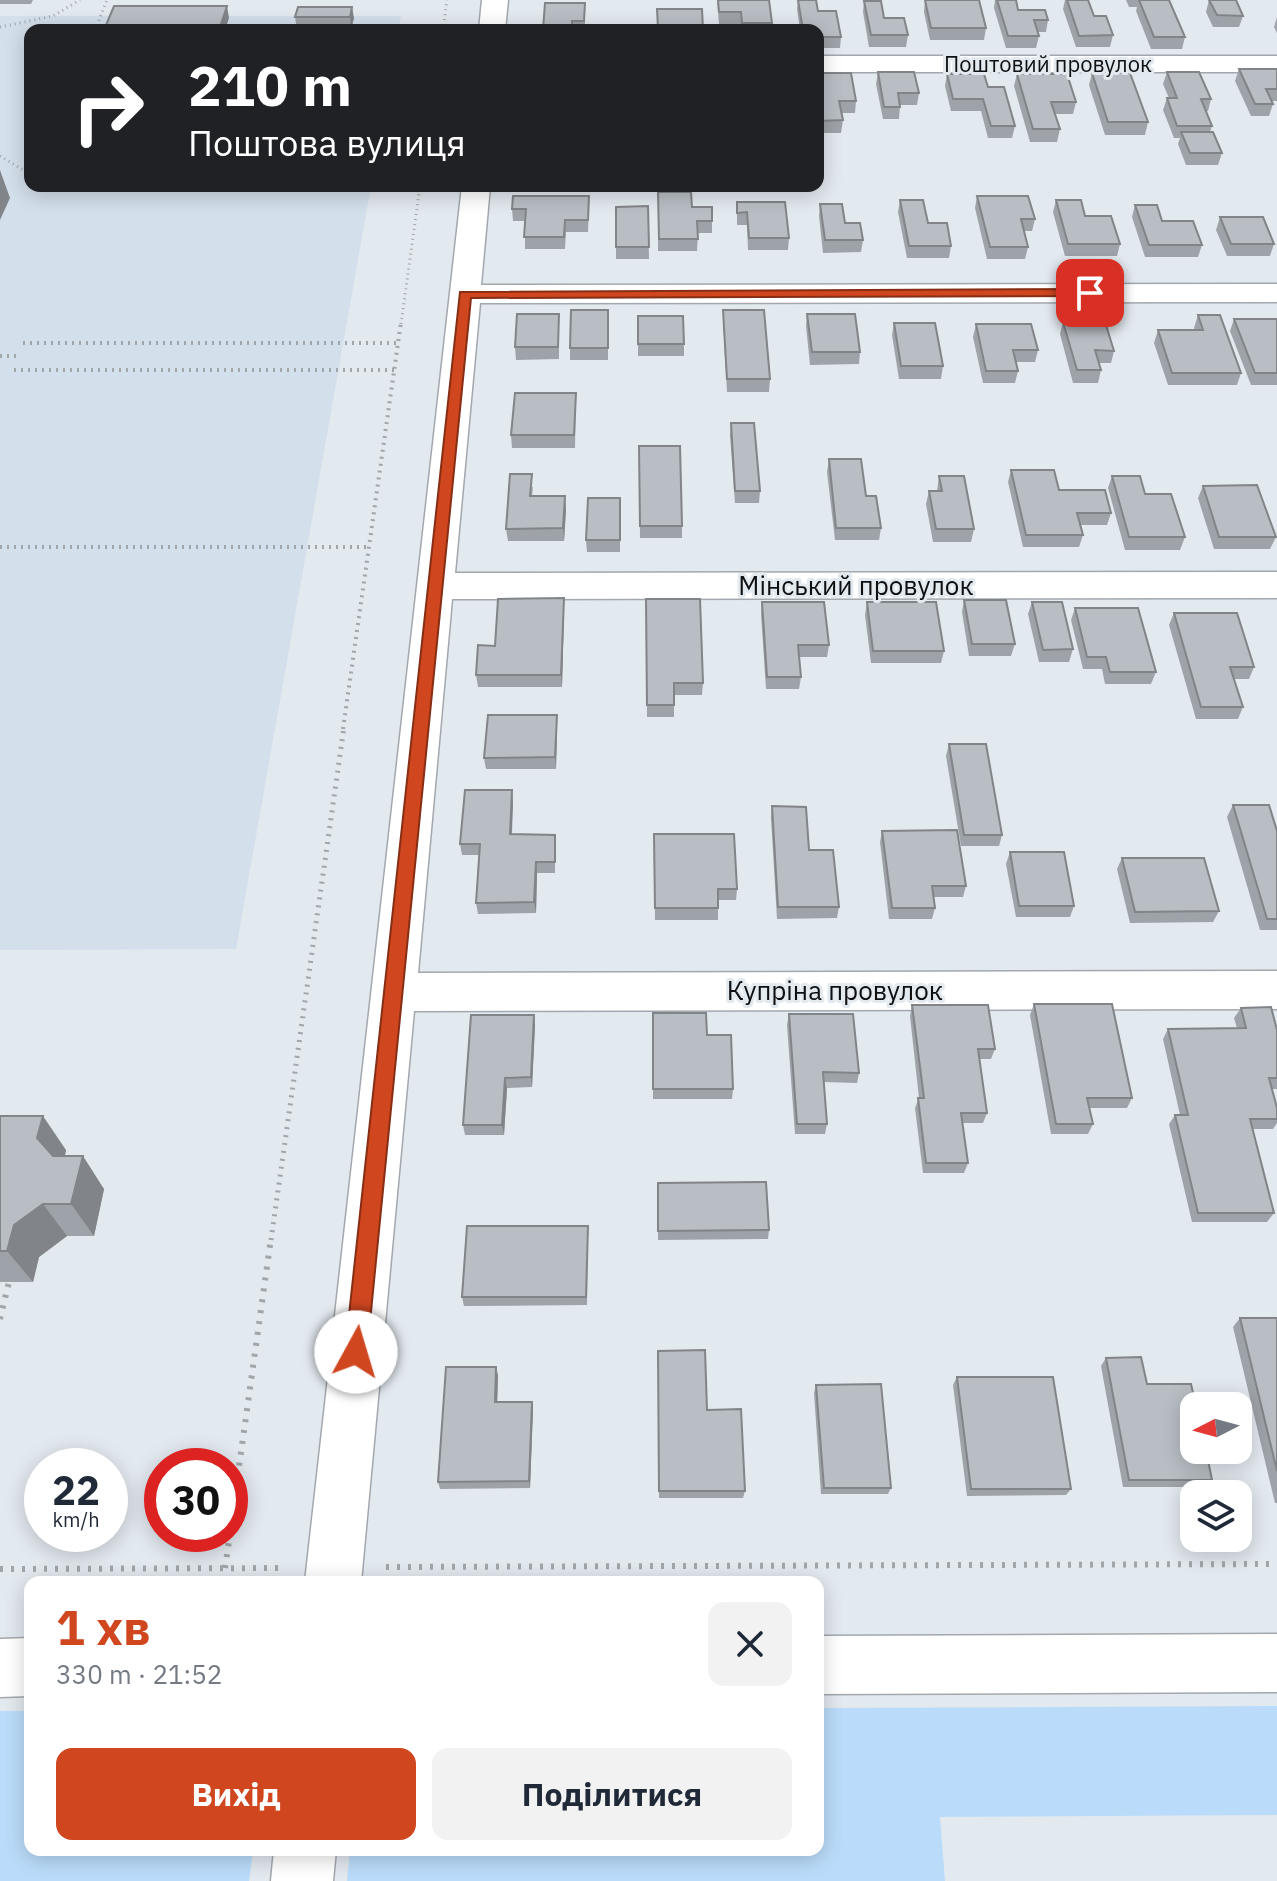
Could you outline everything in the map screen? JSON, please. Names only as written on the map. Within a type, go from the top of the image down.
[{"type":"street","points":[[493,24],[495,0]]},
{"type":"street","name":"Поштовий провулок","points":[[824,64],[1277,64]]},
{"type":"street","points":[[334,1575],[475,192]]},
{"type":"street","points":[[465,294],[1277,293]]},
{"type":"street","name":"Мінський провулок","points":[[435,586],[1277,585]]},
{"type":"street","name":"Купріна провулок","points":[[393,992],[1277,990]]},
{"type":"street","points":[[824,1665],[1277,1663]]},
{"type":"street","points":[[0,1668],[24,1667]]},
{"type":"street","points":[[302,1881],[304,1856]]},
{"type":"path","points":[[0,27],[53,16],[80,0]]},
{"type":"path","points":[[97,24],[107,0]]},
{"type":"path","points":[[444,24],[447,0]]},
{"type":"path","points":[[0,156],[24,170]]},
{"type":"path","points":[[242,1448],[419,192]]},
{"type":"path","points":[[23,343],[398,343]]},
{"type":"path","points":[[0,356],[18,356]]},
{"type":"path","points":[[14,370],[395,370]]},
{"type":"path","points":[[0,547],[369,547]]},
{"type":"path","points":[[0,1319],[9,1282]]},
{"type":"path","points":[[225,1568],[227,1552]]},
{"type":"path","points":[[0,1569],[225,1568],[334,1575],[1277,1564]]},
{"type":"shaded area","points":[[0,16],[401,16],[399,24],[24,24],[24,192],[370,192],[236,949],[0,950]]},
{"type":"shaded area","points":[[1277,1706],[1277,1815],[940,1817],[945,1881],[347,1881],[349,1856],[824,1856],[824,1708]]},
{"type":"shaded area","points":[[0,1711],[24,1711],[24,1856],[252,1856],[249,1881],[0,1881]]},
{"type":"building","points":[[718,0],[769,0],[772,23],[742,23],[741,12],[719,12]]},
{"type":"building","points":[[798,0],[816,0],[818,11],[836,11],[841,37],[824,37],[824,24],[802,24]]},
{"type":"building","points":[[925,0],[979,0],[986,28],[931,28]]},
{"type":"building","points":[[997,0],[1016,0],[1018,10],[1045,10],[1048,20],[1034,20],[1039,36],[1008,36]]},
{"type":"building","points":[[1067,0],[1088,0],[1094,16],[1106,16],[1113,35],[1079,36]]},
{"type":"building","points":[[1139,0],[1169,0],[1185,37],[1154,37]]},
{"type":"building","points":[[1209,0],[1236,0],[1243,16],[1217,15]]},
{"type":"building","points":[[864,1],[881,1],[884,18],[904,18],[908,35],[871,35]]},
{"type":"building","points":[[545,3],[585,3],[584,21],[543,24]]},
{"type":"building","points":[[114,6],[227,6],[221,24],[106,24]]},
{"type":"building","points":[[298,7],[352,7],[350,17],[295,17]]},
{"type":"building","points":[[657,9],[702,9],[703,24],[658,24]]},
{"type":"building","points":[[1239,69],[1277,69],[1277,89],[1266,89],[1273,104],[1255,104]]},
{"type":"building","points":[[878,72],[914,72],[919,93],[898,93],[900,107],[884,107]]},
{"type":"building","points":[[1167,72],[1199,72],[1211,99],[1201,99],[1212,126],[1177,126],[1167,98],[1177,98]]},
{"type":"building","points":[[824,73],[851,73],[856,101],[839,101],[843,120],[824,121]]},
{"type":"building","points":[[1092,73],[1130,73],[1148,122],[1108,122]]},
{"type":"building","points":[[947,74],[984,74],[988,87],[1004,87],[1015,126],[991,126],[983,99],[953,99]]},
{"type":"building","points":[[1017,74],[1067,74],[1076,102],[1051,102],[1060,129],[1033,129]]},
{"type":"building","points":[[1181,132],[1213,132],[1222,153],[1190,153]]},
{"type":"building","points":[[658,192],[691,192],[692,207],[712,207],[712,221],[697,221],[698,239],[659,239]]},
{"type":"building","points":[[513,196],[589,196],[588,220],[565,220],[564,237],[524,237],[526,209],[512,209]]},
{"type":"building","points":[[977,196],[1028,196],[1035,219],[1021,219],[1028,247],[990,247]]},
{"type":"building","points":[[900,200],[923,200],[928,223],[947,223],[951,246],[909,246]]},
{"type":"building","points":[[1056,200],[1081,200],[1085,216],[1111,216],[1120,244],[1068,244]]},
{"type":"building","points":[[737,202],[785,202],[789,238],[749,238],[747,212],[737,213]]},
{"type":"building","points":[[820,204],[842,204],[845,223],[860,223],[863,240],[825,240]]},
{"type":"building","points":[[1135,205],[1157,205],[1162,221],[1193,221],[1202,245],[1149,245]]},
{"type":"building","points":[[648,206],[649,247],[616,247],[616,207]]},
{"type":"building","points":[[1220,217],[1263,217],[1274,244],[1231,244]]},
{"type":"building","points":[[571,310],[608,310],[608,348],[570,348]]},
{"type":"building","points":[[723,310],[764,310],[770,379],[727,379]]},
{"type":"building","points":[[517,314],[559,314],[558,347],[515,347]]},
{"type":"building","points":[[807,314],[855,314],[860,352],[812,352]]},
{"type":"building","points":[[1198,315],[1220,315],[1241,373],[1172,373],[1158,330],[1203,330]]},
{"type":"building","points":[[638,316],[683,316],[684,344],[638,344]]},
{"type":"building","points":[[1234,319],[1277,319],[1277,373],[1255,373]]},
{"type":"building","points":[[1063,322],[1105,322],[1114,351],[1095,350],[1101,370],[1077,370]]},
{"type":"building","points":[[894,323],[935,323],[943,366],[901,366]]},
{"type":"building","points":[[976,324],[1031,324],[1038,350],[1013,350],[1018,371],[986,371]]},
{"type":"building","points":[[515,393],[576,393],[574,435],[511,435]]},
{"type":"building","points":[[731,423],[754,423],[760,491],[735,491]]},
{"type":"building","points":[[639,446],[680,446],[682,526],[640,526]]},
{"type":"building","points":[[829,459],[861,459],[866,496],[876,496],[881,528],[836,528]]},
{"type":"building","points":[[1011,470],[1054,470],[1059,490],[1105,490],[1111,513],[1077,513],[1083,535],[1026,535]]},
{"type":"building","points":[[510,474],[532,474],[530,496],[565,496],[563,528],[506,529]]},
{"type":"building","points":[[939,476],[964,476],[974,529],[936,529],[929,491],[942,491]]},
{"type":"building","points":[[1112,476],[1140,476],[1145,494],[1171,494],[1185,537],[1129,537]]},
{"type":"building","points":[[1257,485],[1276,537],[1219,537],[1203,486]]},
{"type":"building","points":[[588,498],[620,498],[620,540],[586,540]]},
{"type":"building","points":[[564,598],[561,675],[476,675],[478,645],[495,646],[498,599]]},
{"type":"building","points":[[646,599],[700,599],[703,683],[674,683],[674,705],[647,705]]},
{"type":"building","points":[[964,600],[1006,600],[1015,644],[972,644]]},
{"type":"building","points":[[762,602],[824,602],[829,645],[798,645],[801,677],[767,677]]},
{"type":"building","points":[[867,602],[936,602],[944,651],[873,651]]},
{"type":"building","points":[[1032,602],[1062,602],[1073,649],[1043,650]]},
{"type":"building","points":[[1075,608],[1138,608],[1156,672],[1110,672],[1106,657],[1087,657]]},
{"type":"building","points":[[1174,613],[1237,613],[1254,667],[1230,667],[1243,707],[1201,707]]},
{"type":"building","points":[[488,715],[557,715],[555,757],[484,758]]},
{"type":"building","points":[[949,744],[986,744],[1002,835],[964,835]]},
{"type":"building","points":[[465,790],[512,790],[510,834],[555,835],[555,862],[536,862],[534,902],[476,903],[480,844],[460,844]]},
{"type":"building","points":[[1233,805],[1269,805],[1277,831],[1277,919],[1267,919]]},
{"type":"building","points":[[772,806],[806,807],[809,850],[833,850],[839,907],[778,907]]},
{"type":"building","points":[[957,830],[966,886],[932,886],[935,908],[892,908],[882,831]]},
{"type":"building","points":[[654,834],[734,834],[737,889],[718,889],[718,908],[655,908]]},
{"type":"building","points":[[1010,852],[1064,852],[1074,906],[1019,906]]},
{"type":"building","points":[[1122,858],[1204,858],[1219,911],[1135,912]]},
{"type":"building","points":[[1034,1004],[1112,1004],[1132,1098],[1087,1098],[1093,1124],[1056,1124]]},
{"type":"building","points":[[912,1005],[988,1005],[995,1049],[978,1049],[987,1113],[961,1113],[968,1163],[926,1163],[918,1098],[924,1098]]},
{"type":"building","points":[[1271,1007],[1277,1030],[1277,1078],[1269,1078],[1277,1119],[1250,1119],[1274,1213],[1198,1213],[1175,1115],[1188,1115],[1168,1029],[1246,1028],[1241,1008]]},
{"type":"building","points":[[653,1013],[706,1013],[707,1035],[731,1035],[733,1089],[653,1089]]},
{"type":"building","points":[[789,1014],[853,1014],[859,1073],[823,1072],[827,1124],[797,1124]]},
{"type":"building","points":[[471,1015],[534,1015],[531,1077],[505,1078],[502,1125],[463,1125]]},
{"type":"building","points":[[0,1116],[43,1116],[37,1138],[53,1156],[83,1156],[71,1204],[43,1204],[14,1225],[7,1251],[0,1251]]},
{"type":"building","points":[[766,1182],[769,1230],[658,1231],[658,1183]]},
{"type":"building","points":[[467,1226],[588,1226],[586,1297],[462,1297]]},
{"type":"building","points":[[1240,1318],[1277,1318],[1277,1471]]},
{"type":"building","points":[[705,1350],[707,1410],[741,1409],[745,1491],[659,1491],[658,1351]]},
{"type":"building","points":[[1141,1357],[1147,1384],[1191,1384],[1193,1392],[1180,1392],[1180,1464],[1209,1464],[1212,1480],[1129,1480],[1106,1358]]},
{"type":"building","points":[[446,1367],[496,1367],[495,1402],[532,1402],[529,1481],[438,1482]]},
{"type":"building","points":[[957,1377],[1053,1377],[1071,1489],[971,1489]]},
{"type":"building","points":[[881,1384],[891,1488],[824,1488],[816,1385]]},
{"type":"route","points":[[356,1352],[465,294],[1090,293]]}]
